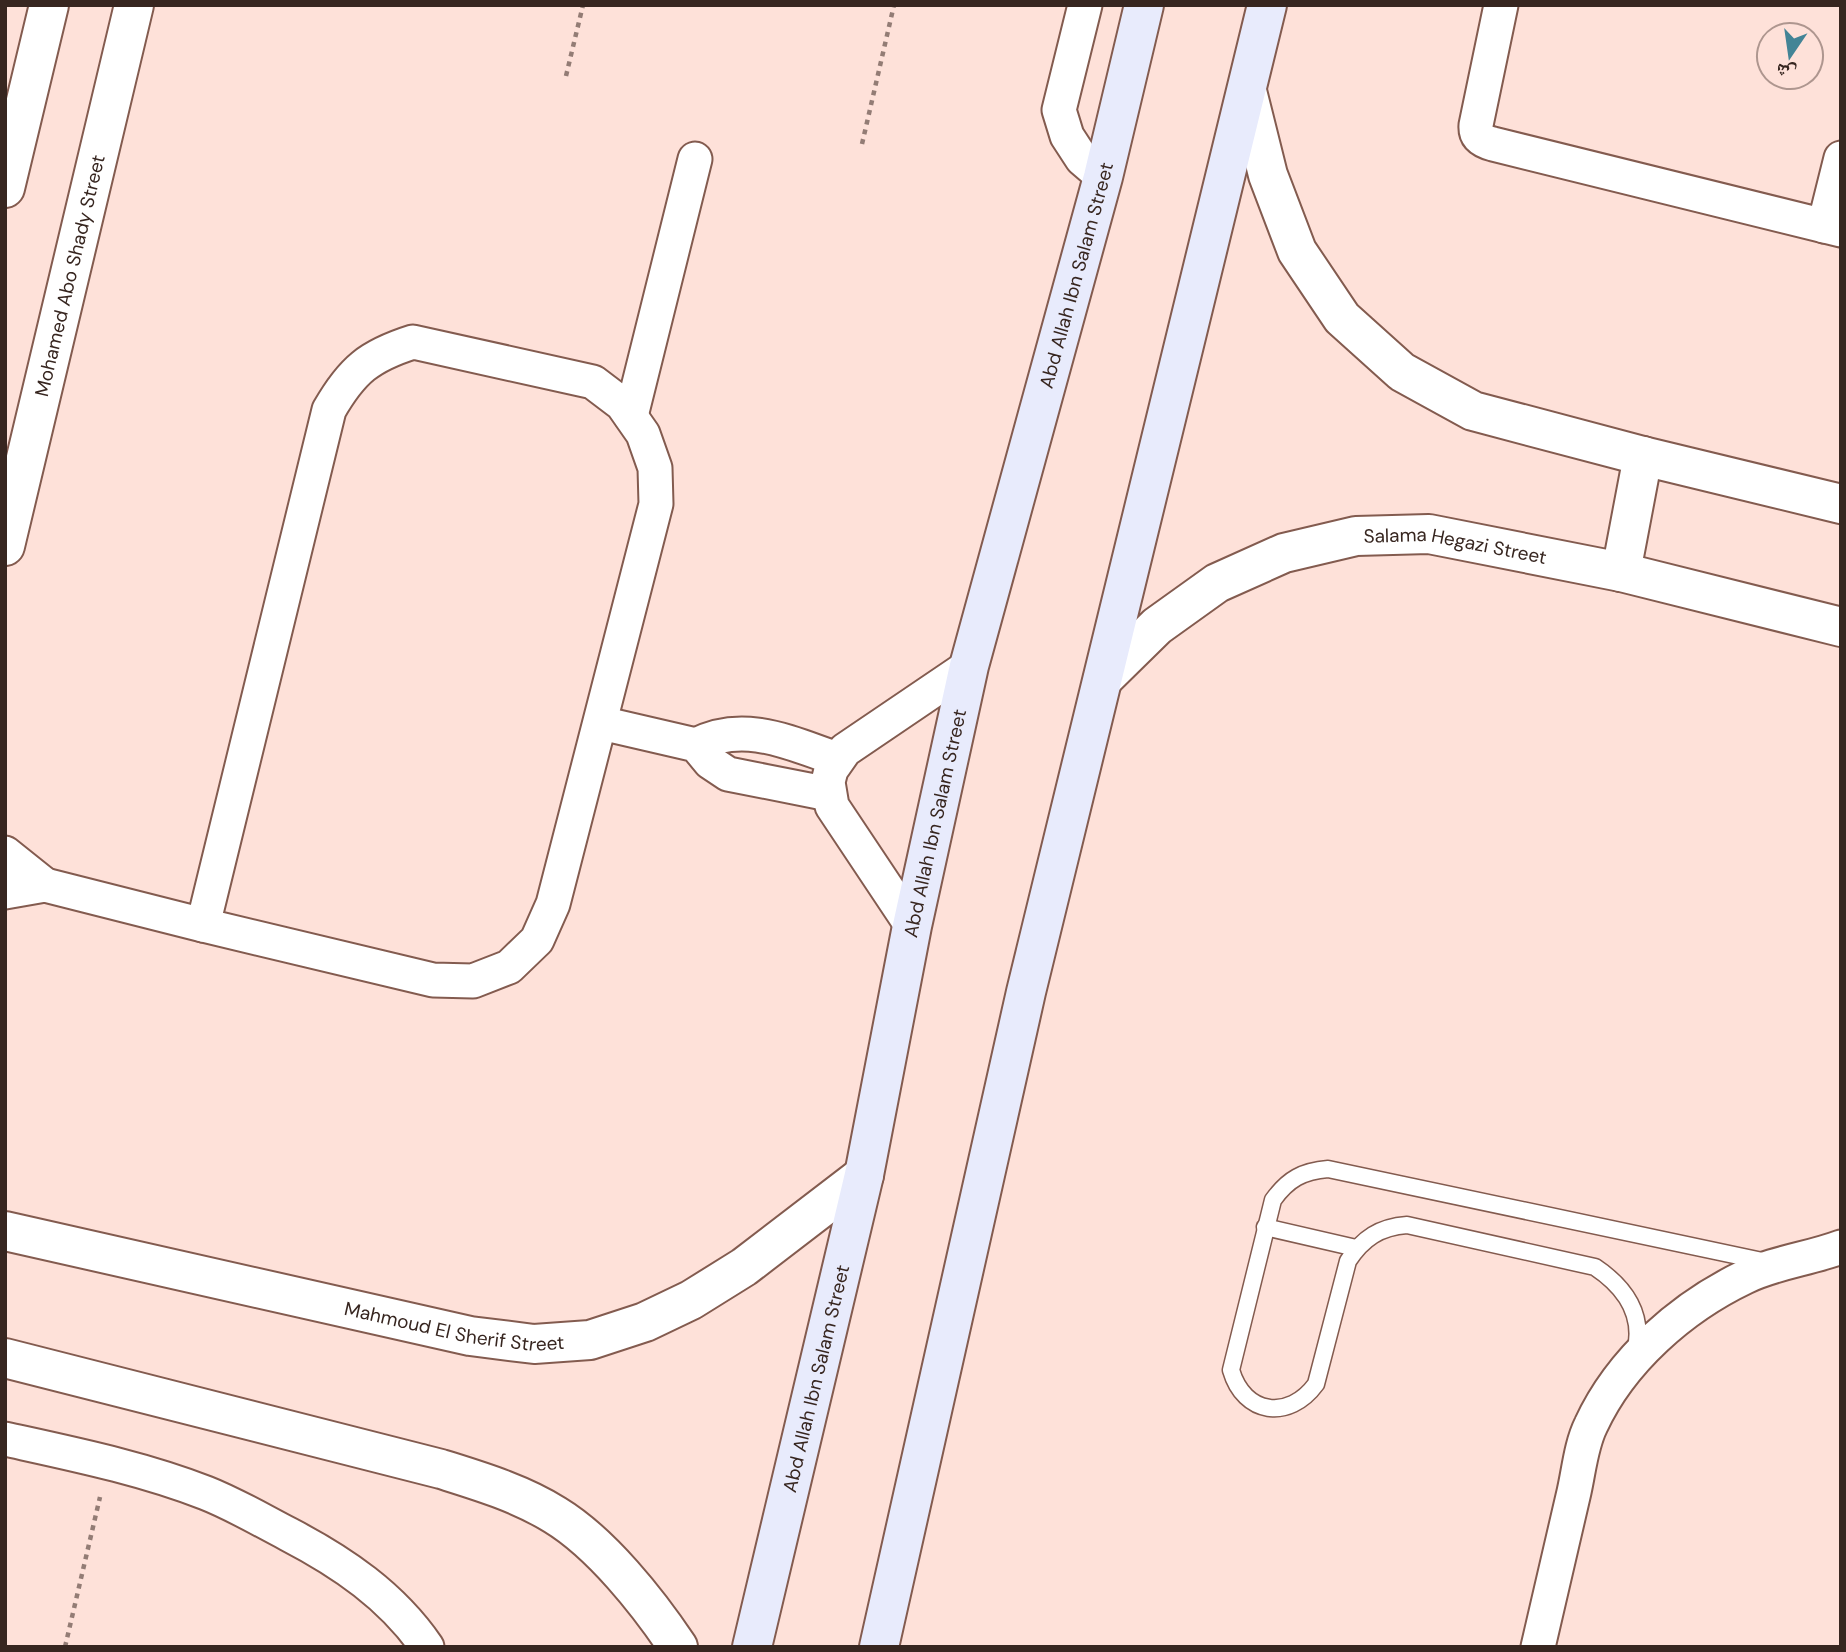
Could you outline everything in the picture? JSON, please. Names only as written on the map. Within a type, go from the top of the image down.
[{"type":"main road","name":"Abd Allah Ibn Salam Street","points":[[752,1647],[864,1175],[912,926],[970,666],[1103,177],[1144,5]]},
{"type":"main road","points":[[879,1647],[1026,992],[1267,5]]},
{"type":"street","points":[[5,188],[48,5]]},
{"type":"street","name":"Mohamed Abo Shady Street","points":[[5,546],[134,5]]},
{"type":"street","points":[[1085,5],[1059,110],[1067,136],[1082,159],[1103,177]]},
{"type":"street","points":[[1501,5],[1476,125],[1475,132],[1479,138],[1493,144],[1832,228],[1841,158]]},
{"type":"street","points":[[1247,91],[1268,175],[1297,251],[1342,318],[1402,372],[1473,411],[1841,504]]},
{"type":"street","points":[[631,416],[695,159]]},
{"type":"street","points":[[5,892],[45,885],[203,925],[433,980],[473,981],[509,967],[537,940],[553,904],[656,504],[655,467],[643,433],[622,404],[593,382],[413,342],[385,351],[361,366],[342,386],[329,410],[203,925]]},
{"type":"street","points":[[1621,572],[1643,456]]},
{"type":"street","name":"Salama Hegazi Street","points":[[1103,679],[1157,626],[1217,583],[1284,553],[1356,536],[1429,534],[1621,572],[1841,627]]},
{"type":"street","points":[[912,926],[839,817],[829,794],[828,782],[837,759],[845,750],[970,666]]},
{"type":"street","points":[[601,723],[696,745],[710,762],[728,774],[829,794]]},
{"type":"street","points":[[696,745],[714,736],[733,733],[776,738],[837,759]]},
{"type":"street","points":[[5,853],[45,885]]},
{"type":"street","name":"Mahmoud El Sherif Street","points":[[5,1231],[470,1336],[534,1344],[590,1340],[645,1322],[691,1300],[744,1267],[864,1175]]},
{"type":"street","points":[[1538,1647],[1590,1427],[1609,1393],[1660,1334],[1689,1310],[1746,1276],[1776,1264],[1841,1247]]},
{"type":"street","points":[[5,1358],[441,1469],[494,1486],[555,1515],[598,1548],[678,1647]]},
{"type":"street","points":[[5,1439],[108,1462],[208,1494],[323,1552],[375,1588],[414,1628],[427,1647]]},
{"type":"lane","points":[[1633,1363],[1637,1334],[1633,1306],[1623,1290],[1595,1267],[1407,1225],[1379,1230],[1356,1248],[1343,1275],[1316,1384],[1307,1396],[1294,1405],[1263,1407],[1241,1393],[1231,1370],[1273,1200],[1283,1186],[1296,1176],[1312,1170],[1328,1169],[1776,1264]]},
{"type":"lane","points":[[1265,1227],[1356,1248]]},
{"type":"path","points":[[566,76],[583,5]]},
{"type":"path","points":[[862,144],[894,5]]},
{"type":"path","points":[[65,1647],[108,1462]]}]
